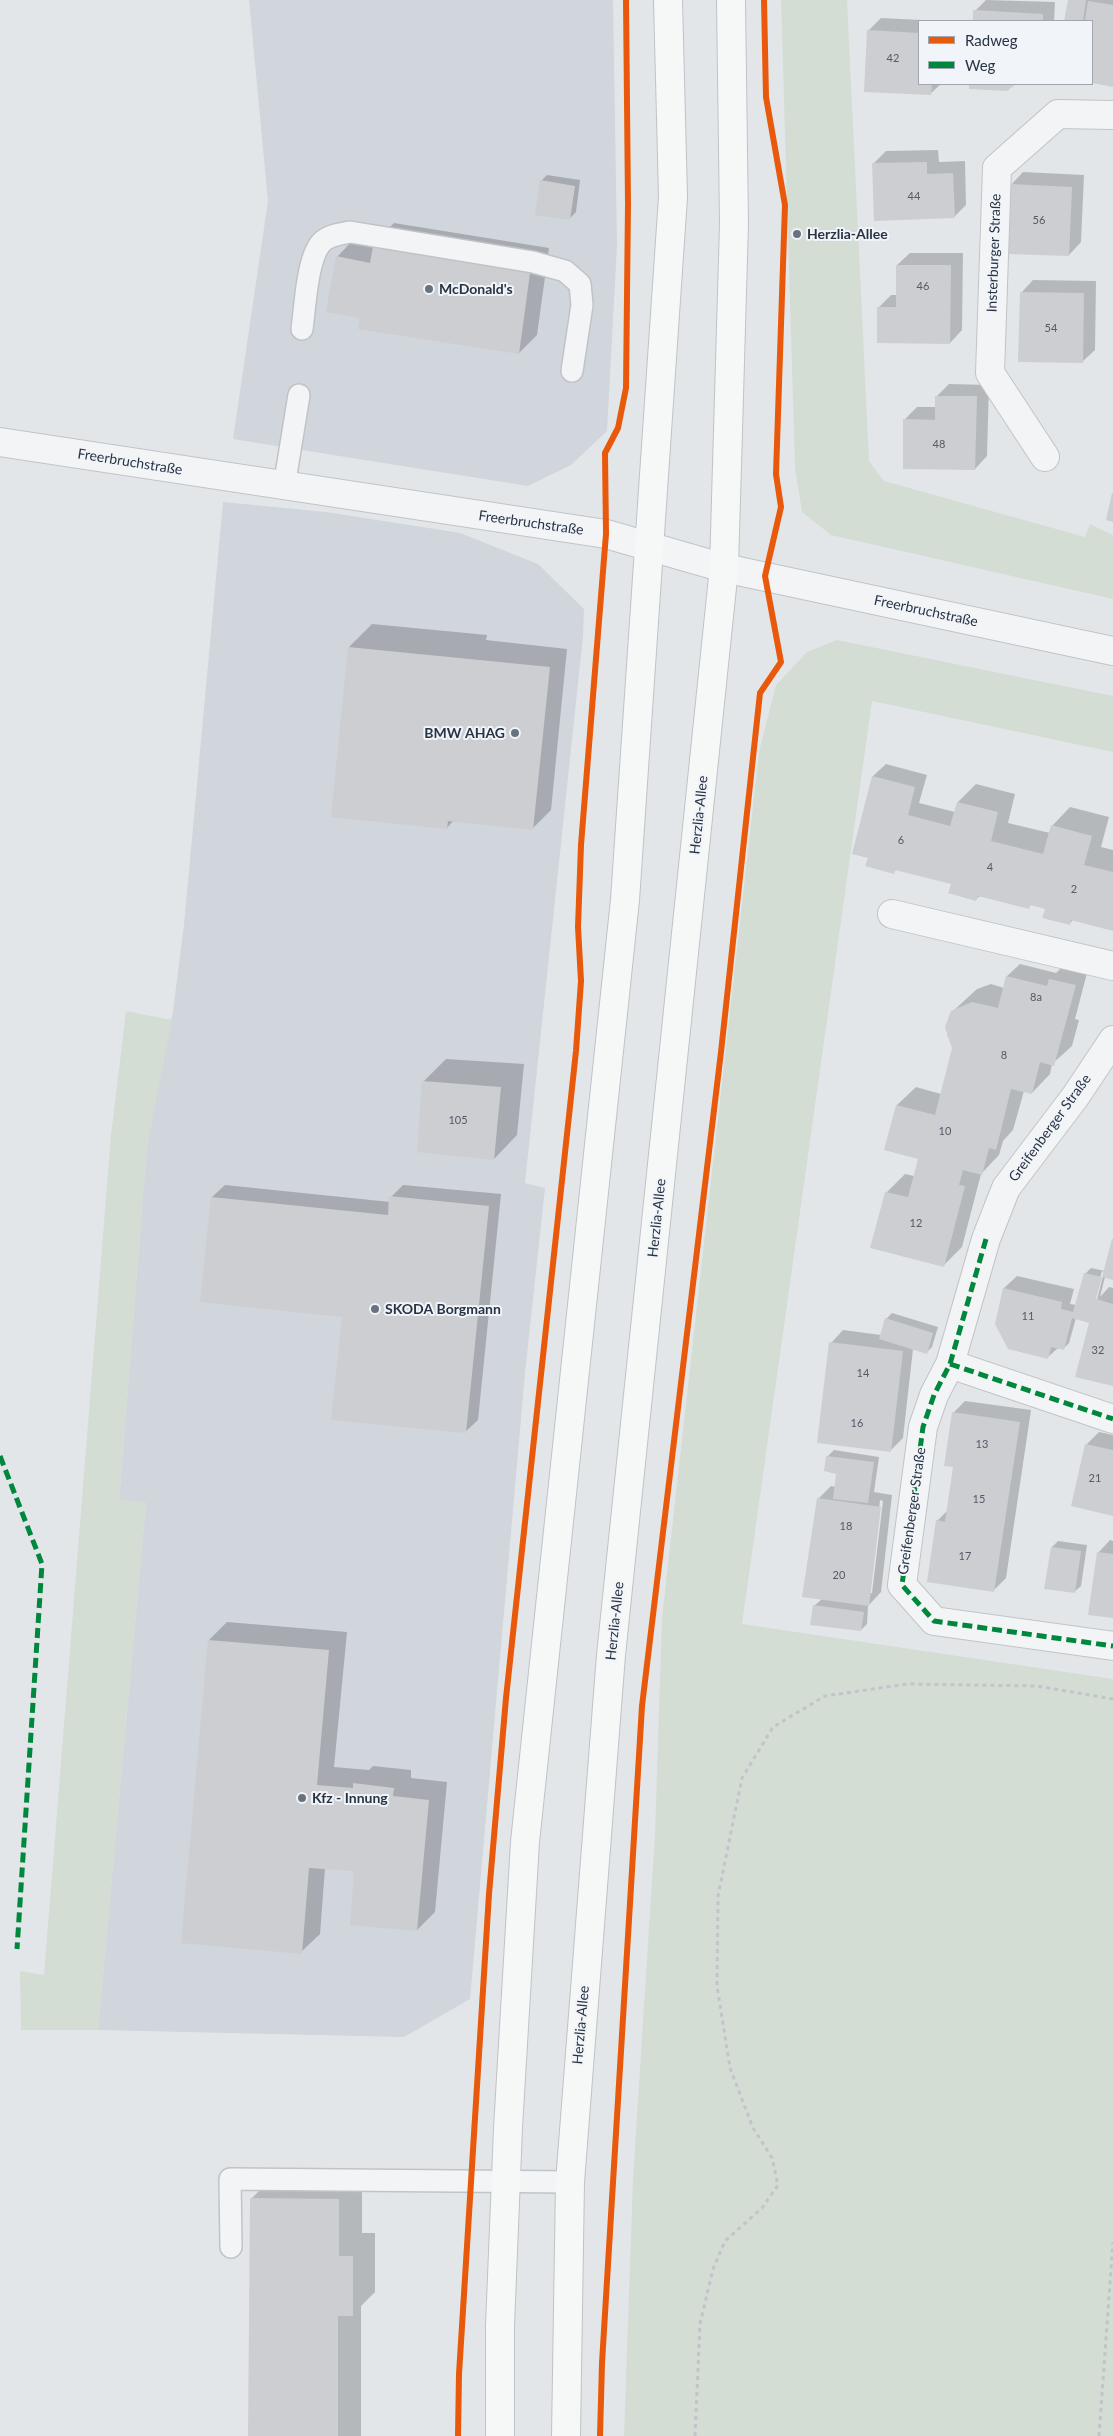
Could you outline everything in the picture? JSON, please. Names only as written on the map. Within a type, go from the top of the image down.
[{"type":"main road","points":[[500,2436],[500,2326],[524,1842],[624,900],[649,547],[673,197],[668,0]]},
{"type":"main road","name":"Herzlia-Allee","points":[[566,2436],[570,2182],[611,1655],[724,568],[734,224],[731,0]]},
{"type":"street","name":"Insterburger Straße","points":[[1045,457],[990,373],[997,168],[1058,114],[1113,115]]},
{"type":"street","name":"Freerbruchstraße","points":[[0,442],[284,487],[606,534],[724,568],[1113,651]]},
{"type":"street","points":[[892,914],[1113,966]]},
{"type":"street","name":"Greifenberger Straße","points":[[1113,1040],[1075,1097],[1006,1188],[981,1256],[950,1364],[934,1395],[923,1427],[902,1585],[934,1621],[1113,1646]]},
{"type":"street","points":[[950,1364],[1113,1419]]},
{"type":"lane","points":[[302,329],[310,270],[321,243],[334,235],[350,232],[533,262],[565,271],[580,284],[582,305],[572,371]]},
{"type":"lane","points":[[284,487],[299,394]]},
{"type":"lane","points":[[231,2247],[230,2179],[570,2182]]},
{"type":"path","points":[[694,2436],[700,2324],[713,2269],[725,2241],[762,2208],[778,2185],[772,2158],[753,2128],[730,2068],[717,1986],[718,1896],[742,1778],[773,1727],[825,1696],[908,1684],[1037,1686],[1113,1699]]},
{"type":"path","points":[[1099,2436],[1113,2242]]},
{"type":"shaded area","points":[[249,0],[613,0],[617,245],[607,431],[571,465],[528,486],[233,439],[268,201]]},
{"type":"shaded area","points":[[781,0],[847,0],[869,461],[884,481],[1085,537],[1090,524],[1113,535],[1113,599],[831,535],[802,512],[795,468]]},
{"type":"shaded area","points":[[223,502],[326,512],[460,533],[538,564],[584,609],[583,636],[525,1183],[545,1188],[525,1373],[470,1999],[404,2037],[98,2030],[146,1503],[119,1500],[147,1144],[173,1011],[184,925]]},
{"type":"shaded area","points":[[837,640],[1113,696],[1113,752],[872,701],[742,1624],[1113,1679],[1113,2436],[624,2436],[633,2178],[655,1834],[662,1618],[759,752],[776,685],[807,652]]},
{"type":"shaded area","points":[[126,1011],[172,1020],[147,1144],[119,1500],[146,1502],[98,2030],[21,2030],[20,1971],[44,1975],[111,1135]]},
{"type":"building","points":[[1068,0],[1086,0],[1083,20],[1064,20]]},
{"type":"building","points":[[1088,1],[1113,5],[1113,87],[1093,83],[1093,20],[1085,20]]},
{"type":"building","points":[[973,10],[1043,14],[1043,20],[973,20]]},
{"type":"building","points":[[867,30],[918,33],[918,85],[932,85],[931,95],[864,92]]},
{"type":"building","points":[[969,85],[1015,85],[1007,91],[969,89]]},
{"type":"building","points":[[927,162],[927,174],[953,173],[955,218],[874,221],[872,163]]},
{"type":"building","points":[[540,180],[575,186],[570,220],[535,215]]},
{"type":"building","points":[[1009,184],[1072,187],[1069,256],[1007,254]]},
{"type":"building","name":"McDonald's","points":[[374,241],[531,266],[519,354],[358,329],[360,318],[326,312],[336,256],[370,263]]},
{"type":"building","points":[[896,265],[951,265],[950,344],[877,343],[877,307],[896,307]]},
{"type":"building","points":[[1020,292],[1084,293],[1083,363],[1018,362]]},
{"type":"building","points":[[935,396],[977,396],[975,470],[903,469],[903,419],[935,420]]},
{"type":"building","points":[[1113,493],[1113,522],[1106,520]]},
{"type":"building","points":[[348,647],[550,667],[533,830],[448,821],[447,829],[331,817]]},
{"type":"building","points":[[872,776],[915,787],[908,815],[950,826],[957,802],[998,812],[991,841],[1043,854],[1051,825],[1092,836],[1084,865],[1113,872],[1113,931],[1071,920],[1070,925],[1042,918],[1045,909],[1030,905],[1029,909],[978,896],[976,901],[948,893],[951,884],[895,870],[894,874],[865,866],[868,858],[852,854]]},
{"type":"building","points":[[1006,976],[1047,986],[1049,979],[1076,985],[1054,1066],[1040,1062],[1032,1094],[1011,1089],[996,1150],[989,1148],[982,1175],[963,1170],[959,1185],[965,1186],[944,1267],[870,1248],[885,1192],[908,1197],[918,1159],[884,1150],[896,1105],[935,1115],[952,1048],[945,1027],[951,1011],[972,1002],[998,1008]]},
{"type":"building","points":[[422,1081],[501,1087],[494,1160],[417,1152]]},
{"type":"building","name":"SKODA Borgmann","points":[[389,1196],[489,1206],[466,1433],[331,1420],[342,1317],[200,1302],[211,1197],[388,1215]]},
{"type":"building","points":[[1113,1239],[1113,1280],[1102,1277]]},
{"type":"building","points":[[1084,1273],[1102,1277],[1096,1299],[1113,1304],[1113,1386],[1075,1377],[1089,1323],[1072,1318],[1064,1350],[1051,1347],[1048,1359],[1008,1349],[995,1324],[1003,1288],[1062,1302],[1061,1309],[1073,1312]]},
{"type":"building","points":[[885,1318],[933,1333],[927,1354],[879,1339]]},
{"type":"building","points":[[829,1342],[903,1351],[891,1452],[817,1443]]},
{"type":"building","points":[[952,1412],[1020,1422],[994,1592],[927,1582],[936,1520],[945,1522],[953,1467],[944,1466]]},
{"type":"building","points":[[1085,1444],[1113,1450],[1113,1516],[1071,1506]]},
{"type":"building","points":[[826,1456],[874,1462],[868,1503],[833,1499],[836,1474],[824,1471]]},
{"type":"building","points":[[817,1498],[881,1507],[869,1606],[802,1597]]},
{"type":"building","points":[[1051,1547],[1081,1551],[1075,1593],[1044,1589]]},
{"type":"building","points":[[1097,1552],[1113,1554],[1113,1618],[1088,1615]]},
{"type":"building","points":[[813,1605],[864,1612],[861,1631],[810,1625]]},
{"type":"building","name":"Kfz - Innung","points":[[208,1640],[329,1650],[317,1785],[353,1788],[353,1783],[394,1788],[393,1796],[429,1800],[417,1931],[350,1925],[354,1871],[309,1868],[302,1954],[181,1943]]},
{"type":"building","points":[[250,2198],[339,2199],[339,2256],[353,2256],[353,2316],[338,2316],[338,2436],[248,2436]]},
{"type":"marked path","points":[[986,1239],[950,1364],[934,1395],[923,1427],[902,1585],[934,1621],[1113,1646]]},
{"type":"marked path","points":[[950,1364],[1113,1419]]},
{"type":"marked path","points":[[0,1456],[42,1564],[17,1949]]},
{"type":"cycle path","points":[[458,2436],[459,2374],[489,1894],[506,1698],[576,1051],[581,981],[578,927],[581,845],[606,534],[605,453],[618,428],[626,388],[628,204],[626,0]]},
{"type":"cycle path","points":[[600,2436],[602,2363],[642,1706],[721,1052],[760,693],[781,662],[765,576],[781,507],[776,474],[785,205],[766,97],[764,0]]},
{"type":"place","name":"Herzlia-Allee","points":[[797,234]]},
{"type":"place","name":"McDonald's","points":[[429,289]]},
{"type":"place","name":"BMW AHAG","points":[[515,733]]},
{"type":"place","name":"SKODA Borgmann","points":[[375,1309]]},
{"type":"place","name":"Kfz - Innung","points":[[302,1798]]}]
